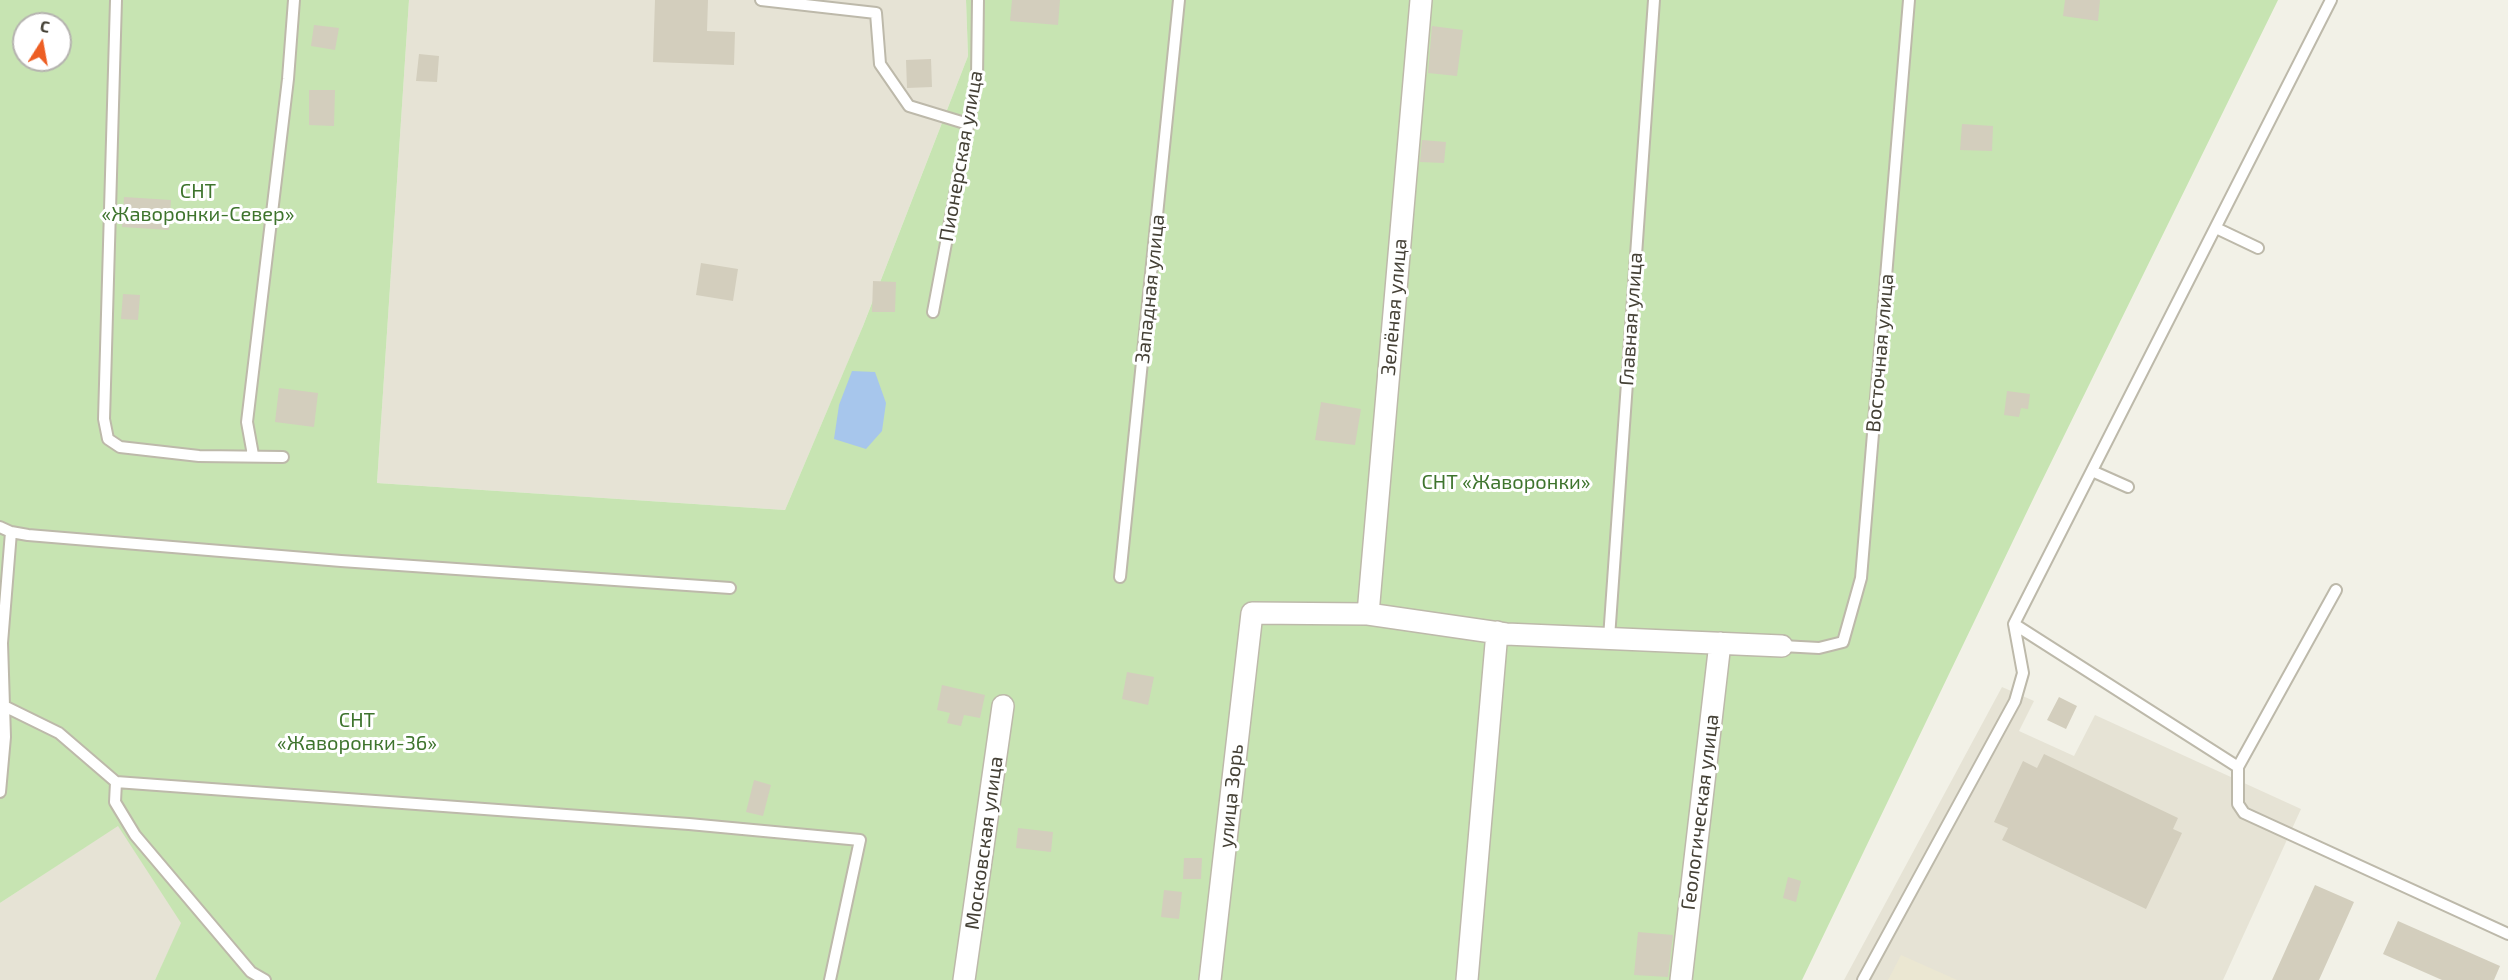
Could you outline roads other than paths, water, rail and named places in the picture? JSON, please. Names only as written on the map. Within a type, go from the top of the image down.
[{"type":"street","name":"Зелёная улица","points":[[1368,614],[1421,0]]},
{"type":"street","name":"улица Зорь","points":[[1210,980],[1251,613],[1368,614]]},
{"type":"street","points":[[1368,614],[1497,632],[1782,646]]},
{"type":"street","points":[[1467,980],[1497,632]]},
{"type":"street","name":"Геологическая улица","points":[[1681,980],[1720,643]]},
{"type":"street","name":"Московская улица","points":[[964,980],[1003,706]]},
{"type":"lane","points":[[116,0],[104,419],[108,439],[120,447],[198,456],[283,457]]},
{"type":"lane","points":[[253,455],[247,422],[288,79],[294,0]]},
{"type":"lane","points":[[761,0],[876,13],[880,64],[909,106],[969,124]]},
{"type":"lane","name":"Пионерская улица","points":[[933,312],[977,78],[978,0]]},
{"type":"lane","name":"Западная улица","points":[[1120,577],[1179,0]]},
{"type":"lane","name":"Главная улица","points":[[1609,638],[1654,0]]},
{"type":"lane","name":"Восточная улица","points":[[1782,646],[1820,648],[1843,642],[1861,578],[1909,0]]},
{"type":"lane","points":[[1863,980],[2015,701],[2023,673],[2014,624],[2331,0]]},
{"type":"lane","points":[[2216,228],[2258,248]]},
{"type":"lane","points":[[2092,471],[2128,488]]},
{"type":"lane","points":[[0,527],[11,532],[364,562],[730,588]]},
{"type":"lane","points":[[0,792],[5,737],[2,643],[11,532]]},
{"type":"lane","points":[[2336,590],[2238,767],[2238,804],[2244,813],[2508,934]]},
{"type":"lane","points":[[2014,624],[2238,767]]},
{"type":"lane","points":[[4,706],[59,733],[116,782],[689,824],[860,840],[830,980]]},
{"type":"lane","points":[[116,782],[115,802],[135,835],[250,972],[265,980]]},
{"type":"water","points":[[852,371],[875,372],[886,403],[882,431],[866,449],[834,439],[839,405]]},
{"type":"park label","name":"СНТ «Жаворонки-Север»","points":[[198,202]]},
{"type":"park label","name":"СНТ «Жаворонки»","points":[[1506,482]]},
{"type":"park label","name":"СНТ «Жаворонки-36»","points":[[357,732]]}]
